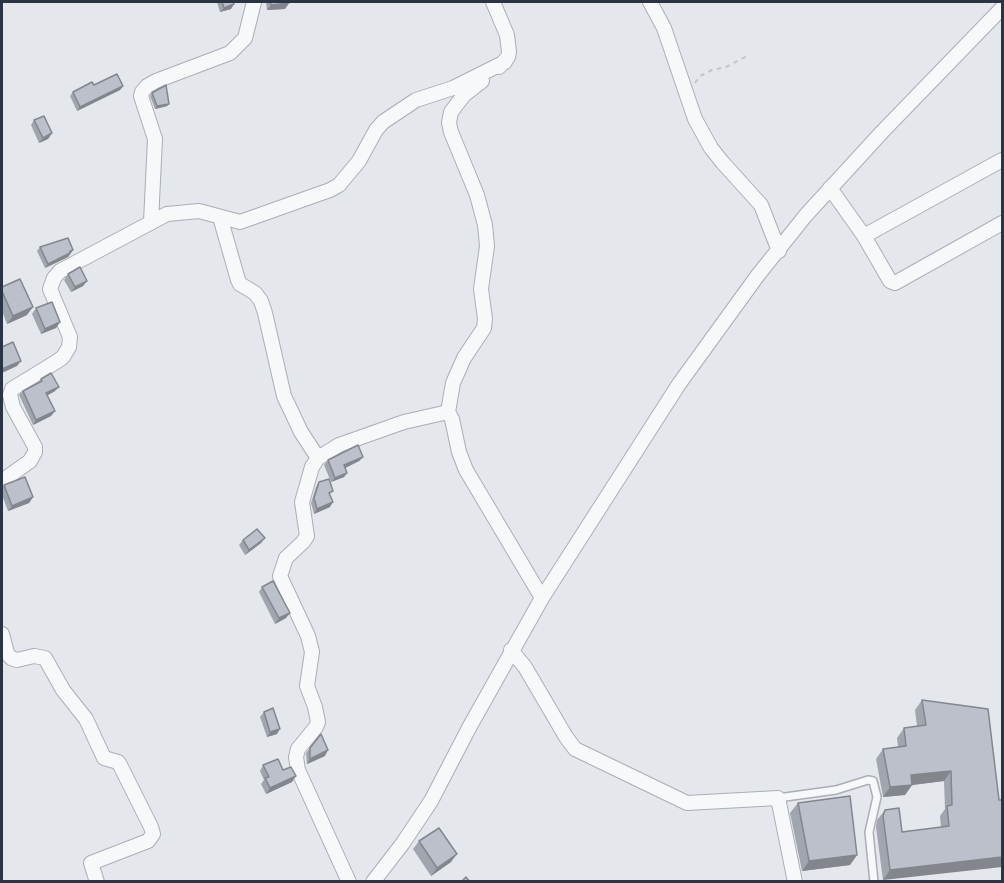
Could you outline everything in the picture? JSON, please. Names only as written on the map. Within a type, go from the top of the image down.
[{"type":"street","points":[[151,222],[154,139],[142,92],[156,81],[231,53],[245,38],[254,2]]},
{"type":"street","points":[[493,2],[507,35],[508,57],[505,62],[464,95],[451,112],[449,123],[477,195],[485,225],[487,246],[481,289],[484,328],[464,358],[453,383],[448,412],[466,470],[542,598]]},
{"type":"street","points":[[650,2],[664,28],[695,120],[711,148],[762,205],[779,251]]},
{"type":"street","points":[[373,882],[404,843],[431,801],[511,650],[542,598],[680,384],[758,275],[830,188],[1002,8]]},
{"type":"street","points":[[2,480],[30,461],[35,452],[35,447],[13,407],[10,395],[12,388],[63,357],[69,346],[70,337],[50,289],[54,278],[60,271],[167,214],[199,211],[240,222],[330,190],[339,184],[359,161],[375,130],[383,122],[416,100],[453,88],[505,62]]},
{"type":"street","points":[[864,236],[1002,160]]},
{"type":"street","points":[[830,188],[864,236],[890,281],[895,283],[1002,223]]},
{"type":"street","points":[[220,217],[238,280],[240,284],[255,293],[261,301],[284,396],[301,432],[318,458]]},
{"type":"street","points":[[349,882],[298,770],[296,757],[298,748],[316,728],[318,722],[307,686],[312,652],[308,636],[280,576],[286,558],[303,543],[307,536],[302,495],[308,476],[318,458],[339,445],[404,422],[448,412]]},
{"type":"street","points":[[2,634],[7,653],[11,658],[18,660],[40,656],[47,661],[63,690],[86,719],[104,758],[118,762],[120,765],[150,826],[153,834],[148,841],[91,862],[98,882]]},
{"type":"street","points":[[511,650],[525,667],[566,737],[576,749],[687,803],[778,798],[795,882]]},
{"type":"lane","points":[[778,798],[836,790],[868,780],[873,781],[877,797],[869,832],[874,882]]},
{"type":"path","points":[[688,99],[700,76],[711,70],[726,67],[747,56]]},
{"type":"building","points":[[222,2],[233,2],[234,4],[224,8]]},
{"type":"building","points":[[270,2],[289,2],[289,3],[271,5]]},
{"type":"building","points":[[117,74],[123,86],[80,107],[73,92],[92,82],[94,85]]},
{"type":"building","points":[[166,85],[169,104],[157,106],[152,93]]},
{"type":"building","points":[[44,116],[52,133],[43,138],[34,120]]},
{"type":"building","points":[[68,238],[73,250],[48,264],[40,247]]},
{"type":"building","points":[[80,267],[87,281],[75,287],[68,274]]},
{"type":"building","points":[[20,279],[33,307],[13,316],[2,287]]},
{"type":"building","points":[[52,302],[60,322],[45,329],[36,308]]},
{"type":"building","points":[[13,342],[21,361],[2,369],[2,347]]},
{"type":"building","points":[[51,373],[59,387],[46,393],[55,411],[36,420],[23,391],[42,381],[41,379]]},
{"type":"building","points":[[358,445],[363,457],[344,465],[347,473],[335,478],[328,460]]},
{"type":"building","points":[[25,477],[33,497],[12,506],[4,485]]},
{"type":"building","points":[[329,479],[333,491],[329,493],[333,502],[317,509],[314,498],[319,482]]},
{"type":"building","points":[[257,529],[265,538],[249,550],[243,540]]},
{"type":"building","points":[[273,581],[290,613],[279,618],[262,587]]},
{"type":"building","points":[[922,700],[988,709],[999,800],[1002,800],[1002,857],[890,870],[883,816],[885,810],[899,808],[902,832],[949,826],[947,806],[952,805],[951,771],[911,775],[912,785],[890,787],[883,749],[906,746],[904,728],[926,725]]},
{"type":"building","points":[[273,708],[280,729],[270,732],[264,712]]},
{"type":"building","points":[[321,734],[328,750],[310,759],[310,748]]},
{"type":"building","points":[[278,759],[283,770],[291,767],[296,776],[270,788],[265,778],[269,777],[263,765]]},
{"type":"building","points":[[850,796],[857,855],[809,861],[798,803]]},
{"type":"building","points":[[439,828],[457,854],[437,868],[419,841]]}]
